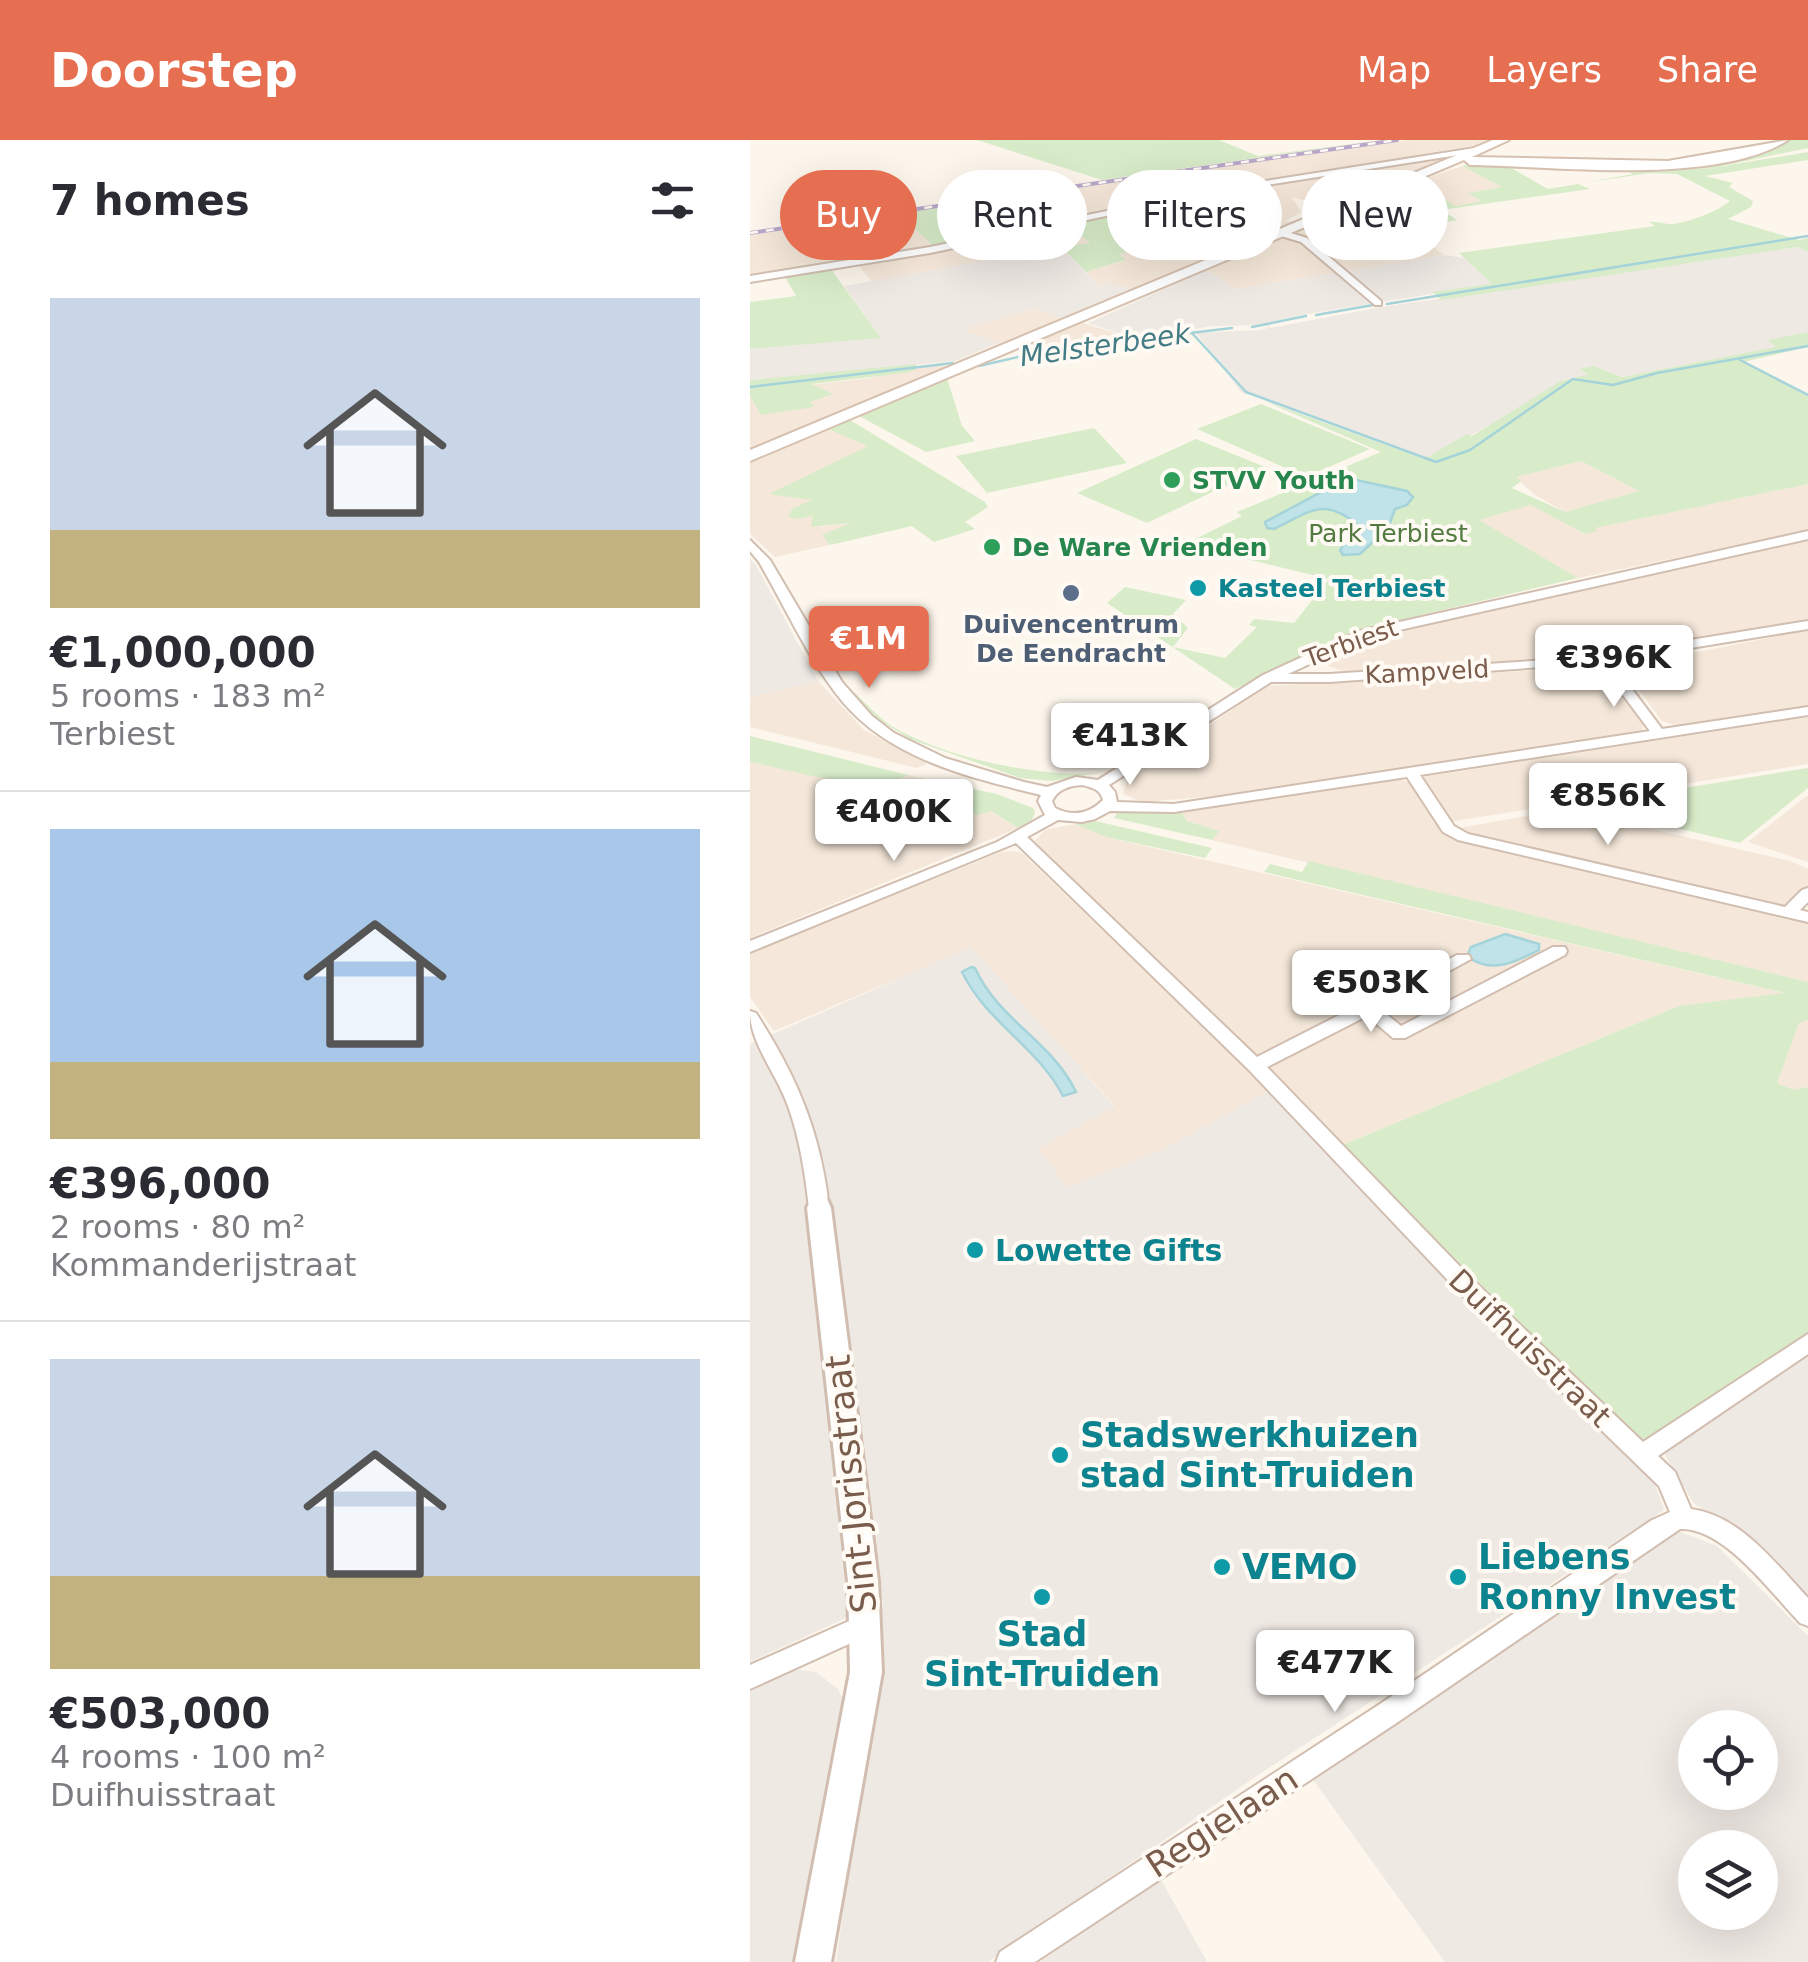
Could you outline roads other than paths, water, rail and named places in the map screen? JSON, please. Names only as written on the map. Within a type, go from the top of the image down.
[{"type":"main road","points":[[1282,233],[1502,140]]},
{"type":"main road","points":[[1467,155],[1504,160],[1668,163],[1738,154],[1782,140]]},
{"type":"main road","points":[[750,456],[1217,260]]},
{"type":"street","points":[[750,279],[944,248],[1215,191],[1467,155]]},
{"type":"street","points":[[1282,233],[1304,240],[1378,303]]},
{"type":"street","name":"Terbiest","points":[[1100,785],[1268,678],[1364,634],[1808,535]]},
{"type":"street","points":[[750,544],[770,569],[836,684],[862,716],[940,760],[1049,792],[1072,782],[1100,785],[1110,796],[1108,806]]},
{"type":"street","name":"Kampveld","points":[[1268,678],[1604,660],[1808,625]]},
{"type":"street","name":"Kampveld","points":[[1312,655],[1328,670],[1343,676]]},
{"type":"street","points":[[1604,660],[1659,734]]},
{"type":"street","points":[[750,947],[1018,837],[1056,815],[1085,818],[1108,806],[1174,808],[1808,711]]},
{"type":"street","points":[[1412,773],[1448,829],[1463,837],[1808,918]]},
{"type":"street","points":[[1049,792],[1046,805],[1056,815]]},
{"type":"street","name":"Duifhuisstraat","points":[[1018,837],[1255,1066],[1467,1288],[1666,1478],[1684,1518]]},
{"type":"street","points":[[1788,913],[1808,894]]},
{"type":"street","points":[[1370,1009],[1399,1034],[1558,952]]},
{"type":"street","points":[[1255,1066],[1463,959]]},
{"type":"street","name":"Sint-Jorisstraat","points":[[750,1017],[792,1086],[803,1114],[819,1208],[866,1625],[866,1672],[813,1962]]},
{"type":"street","points":[[1642,1455],[1808,1343]]},
{"type":"street","points":[[1684,1518],[1704,1521],[1726,1534],[1808,1615]]},
{"type":"street","name":"Regielaan","points":[[1010,1962],[1386,1715],[1660,1526],[1684,1518]]},
{"type":"street","points":[[750,1678],[866,1625]]},
{"type":"water","points":[[1356,480],[1407,491],[1413,497],[1407,505],[1395,509],[1388,528],[1360,554],[1343,555],[1340,550],[1358,525],[1335,511],[1316,510],[1274,529],[1267,528],[1265,522],[1340,482]]},
{"type":"water","points":[[1505,934],[1539,944],[1539,950],[1494,966],[1467,956],[1471,947]]},
{"type":"water","points":[[971,967],[998,1003],[1066,1074],[1076,1092],[1063,1096],[1040,1063],[985,1006],[962,972]]},
{"type":"waterway","name":"Melsterbeek","points":[[1387,304],[1808,236]]},
{"type":"waterway","name":"Melsterbeek","points":[[1316,315],[1373,305]]},
{"type":"waterway","name":"Melsterbeek","points":[[1252,327],[1306,316]]},
{"type":"waterway","name":"Melsterbeek","points":[[1192,333],[1232,328]]},
{"type":"waterway","name":"Melsterbeek","points":[[979,366],[1048,350],[1192,333]]},
{"type":"waterway","points":[[1192,333],[1246,392],[1436,462],[1470,450],[1573,379],[1613,385],[1657,373],[1808,346]]},
{"type":"waterway","points":[[1740,360],[1808,395]]},
{"type":"waterway","name":"Melsterbeek","points":[[750,387],[953,363]]},
{"type":"railway","points":[[750,233],[1397,140]]},
{"type":"place","name":"STVV Youth","points":[[1172,480]]},
{"type":"place","name":"De Ware Vrienden","points":[[992,547]]},
{"type":"place","name":"Kasteel Terbiest","points":[[1198,588]]},
{"type":"place","name":"Duivencentrum De Eendracht","points":[[1071,593]]},
{"type":"place","name":"Lowette Gifts","points":[[975,1250]]},
{"type":"place","name":"Stadswerkhuizen stad Sint-Truiden","points":[[1060,1455]]},
{"type":"place","name":"VEMO","points":[[1222,1567]]},
{"type":"place","name":"Liebens Ronny Invest","points":[[1458,1577]]},
{"type":"place","name":"Stad Sint-Truiden","points":[[1042,1597]]},
{"type":"park label","name":"Park Terbiest","points":[[1388,533]]}]
